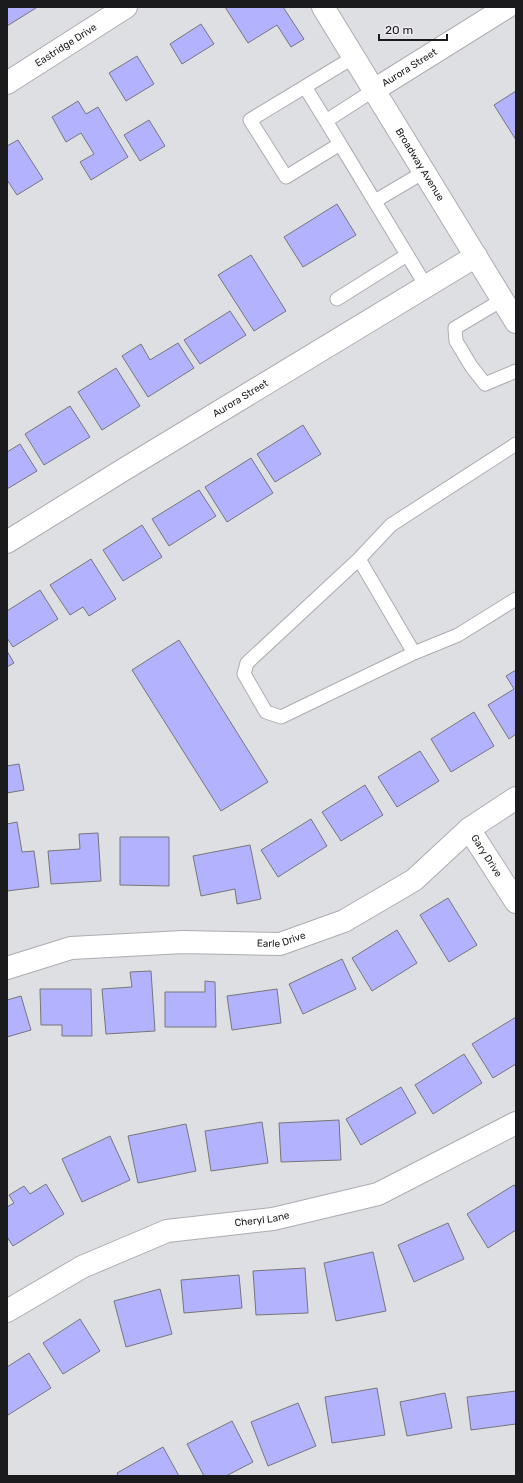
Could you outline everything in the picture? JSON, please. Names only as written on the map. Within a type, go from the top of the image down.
[{"type":"street","name":"Eastridge Drive","points":[[7,83],[126,7]]},
{"type":"street","name":"Broadway Avenue","points":[[323,7],[516,322]]},
{"type":"street","name":"Aurora Street","points":[[374,90],[507,7]]},
{"type":"street","name":"Aurora Street","points":[[7,542],[476,256]]},
{"type":"street","name":"Earle Drive","points":[[7,968],[71,948],[183,942],[280,944],[344,921],[414,880],[469,829],[516,798]]},
{"type":"street","name":"Gary Drive","points":[[469,829],[516,902]]},
{"type":"street","name":"Cheryl Lane","points":[[7,1311],[82,1267],[167,1231],[273,1219],[378,1194],[516,1123]]},
{"type":"lane","points":[[340,144],[286,177],[250,120],[354,57]]},
{"type":"lane","points":[[305,87],[426,286]]},
{"type":"lane","points":[[326,121],[374,90]]},
{"type":"lane","points":[[375,201],[424,172]]},
{"type":"lane","points":[[337,300],[407,255]]},
{"type":"lane","points":[[502,300],[455,328],[456,341],[471,366],[485,384],[516,371]]},
{"type":"lane","points":[[516,444],[391,525],[359,559],[247,662],[244,674],[266,712],[280,718],[414,653],[458,635],[516,599]]},
{"type":"lane","points":[[359,559],[414,653]]},
{"type":"building","points":[[7,7],[35,7],[36,8],[7,26]]},
{"type":"building","points":[[225,7],[283,7],[304,39],[291,47],[277,25],[248,43]]},
{"type":"building","points":[[201,24],[214,44],[182,64],[170,44]]},
{"type":"building","points":[[137,56],[154,84],[126,101],[109,73]]},
{"type":"building","points":[[516,91],[516,140],[494,105]]},
{"type":"building","points":[[78,101],[86,114],[98,107],[128,157],[91,180],[80,162],[94,154],[81,133],[66,142],[52,117]]},
{"type":"building","points":[[149,120],[165,146],[140,161],[124,135]]},
{"type":"building","points":[[18,140],[43,179],[17,195],[7,180],[7,146]]},
{"type":"building","points":[[337,204],[356,235],[303,267],[284,237]]},
{"type":"building","points":[[251,255],[286,311],[254,331],[218,275]]},
{"type":"building","points":[[230,311],[246,335],[200,364],[184,340]]},
{"type":"building","points":[[178,343],[194,368],[148,397],[122,356],[141,344],[150,360]]},
{"type":"building","points":[[116,368],[140,406],[102,430],[78,392]]},
{"type":"building","points":[[70,406],[90,437],[44,465],[25,434]]},
{"type":"building","points":[[303,425],[321,454],[275,482],[257,454]]},
{"type":"building","points":[[20,444],[37,471],[7,489],[7,452]]},
{"type":"building","points":[[251,458],[273,493],[227,522],[205,487]]},
{"type":"building","points":[[199,490],[216,516],[169,546],[152,519]]},
{"type":"building","points":[[142,525],[162,557],[123,581],[103,550]]},
{"type":"building","points":[[91,559],[116,599],[89,616],[83,607],[70,615],[50,585]]},
{"type":"building","points":[[40,590],[58,619],[13,647],[7,638],[7,611]]},
{"type":"building","points":[[179,640],[268,782],[221,811],[132,670]]},
{"type":"building","points":[[7,651],[14,663],[7,667]]},
{"type":"building","points":[[516,670],[516,734],[509,739],[488,705],[514,689],[506,676]]},
{"type":"building","points":[[474,712],[494,746],[451,772],[431,739]]},
{"type":"building","points":[[420,751],[439,781],[397,807],[378,777]]},
{"type":"building","points":[[19,764],[24,790],[7,793],[7,766]]},
{"type":"building","points":[[365,785],[383,815],[341,841],[322,812]]},
{"type":"building","points":[[311,819],[327,846],[278,877],[261,850]]},
{"type":"building","points":[[17,822],[22,852],[34,851],[39,887],[7,891],[7,824]]},
{"type":"building","points":[[98,833],[101,881],[51,884],[48,851],[80,849],[79,834]]},
{"type":"building","points":[[120,837],[169,837],[169,886],[120,885]]},
{"type":"building","points":[[250,845],[261,899],[237,904],[235,889],[201,896],[193,856]]},
{"type":"building","points":[[448,898],[477,945],[449,962],[420,915]]},
{"type":"building","points":[[397,930],[417,963],[372,991],[352,958]]},
{"type":"building","points":[[342,959],[356,989],[303,1014],[289,984]]},
{"type":"building","points":[[151,971],[155,1031],[106,1034],[102,989],[132,987],[130,972]]},
{"type":"building","points":[[205,981],[215,982],[216,1027],[165,1027],[165,992],[205,992]]},
{"type":"building","points":[[40,989],[91,989],[92,1036],[62,1036],[62,1025],[41,1025]]},
{"type":"building","points":[[277,989],[281,1023],[232,1030],[227,996]]},
{"type":"building","points":[[21,996],[31,1030],[7,1037],[7,1000]]},
{"type":"building","points":[[516,1017],[516,1064],[493,1078],[472,1044]]},
{"type":"building","points":[[464,1054],[482,1083],[433,1114],[415,1085]]},
{"type":"building","points":[[401,1087],[416,1113],[361,1145],[346,1119]]},
{"type":"building","points":[[339,1120],[341,1160],[281,1162],[279,1123]]},
{"type":"building","points":[[262,1122],[268,1163],[211,1171],[205,1131]]},
{"type":"building","points":[[186,1124],[196,1171],[138,1183],[128,1136]]},
{"type":"building","points":[[110,1136],[130,1180],[82,1202],[62,1159]]},
{"type":"building","points":[[46,1184],[64,1214],[13,1246],[7,1237],[7,1207],[14,1203],[9,1195],[24,1186],[30,1194]]},
{"type":"building","points":[[514,1185],[516,1188],[516,1230],[488,1248],[467,1214]]},
{"type":"building","points":[[448,1223],[464,1259],[414,1282],[398,1245]]},
{"type":"building","points":[[373,1252],[386,1311],[336,1321],[324,1263]]},
{"type":"building","points":[[305,1268],[308,1313],[256,1315],[253,1271]]},
{"type":"building","points":[[239,1275],[242,1308],[184,1313],[181,1280]]},
{"type":"building","points":[[160,1289],[172,1334],[126,1347],[114,1301]]},
{"type":"building","points":[[80,1319],[100,1351],[63,1374],[43,1343]]},
{"type":"building","points":[[29,1353],[51,1388],[8,1415],[7,1367]]},
{"type":"building","points":[[377,1388],[385,1435],[332,1443],[325,1397]]},
{"type":"building","points":[[516,1391],[516,1424],[471,1430],[467,1397]]},
{"type":"building","points":[[445,1393],[452,1428],[407,1436],[400,1402]]},
{"type":"building","points":[[298,1403],[316,1446],[268,1466],[251,1422]]},
{"type":"building","points":[[232,1421],[253,1462],[226,1476],[204,1476],[187,1444]]},
{"type":"building","points":[[163,1447],[179,1476],[118,1476],[117,1473]]}]
